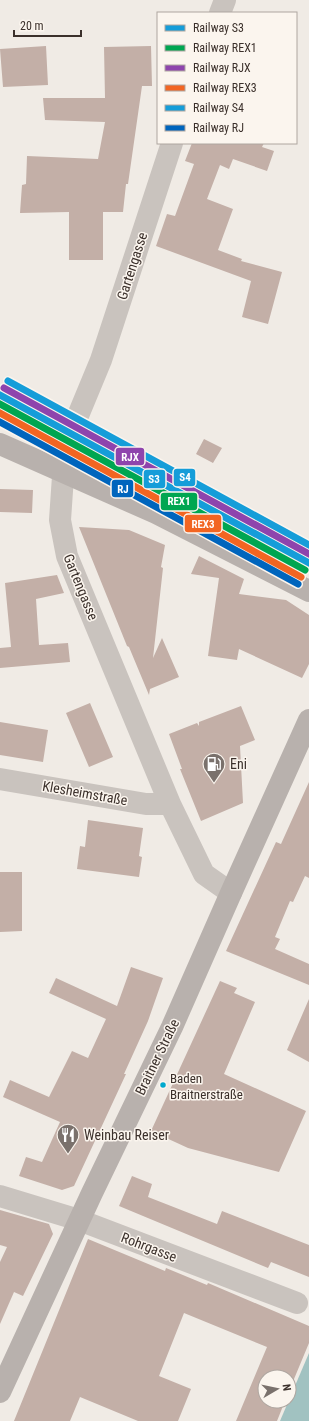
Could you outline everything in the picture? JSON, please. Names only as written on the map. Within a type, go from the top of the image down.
[{"type":"main road","points":[[0,444],[156,513],[309,592]]},
{"type":"main road","name":"Braitner Straße","points":[[0,1392],[79,1220],[172,1027],[230,893],[309,720]]},
{"type":"street","points":[[220,12],[225,0]]},
{"type":"street","name":"Gartengasse","points":[[172,144],[101,360],[65,447],[60,520],[67,556],[170,804],[204,874],[230,893]]},
{"type":"street","name":"Klesheimstraße","points":[[0,779],[146,804],[170,804]]},
{"type":"street","name":"Rohrgasse","points":[[0,1196],[79,1220],[297,1303]]},
{"type":"water","points":[[309,1353],[309,1421],[280,1421],[285,1409],[297,1409],[297,1381]]},
{"type":"building","points":[[46,46],[48,85],[3,87],[0,49]]},
{"type":"building","points":[[151,46],[152,86],[142,86],[128,184],[126,184],[123,212],[103,212],[103,260],[69,260],[69,212],[20,213],[22,185],[26,184],[27,156],[98,159],[105,122],[45,120],[43,98],[105,98],[104,47]]},
{"type":"building","points":[[192,144],[264,144],[262,147],[274,151],[267,171],[233,159],[229,169],[220,165],[207,199],[233,209],[218,250],[242,259],[241,261],[282,272],[268,324],[242,317],[251,281],[156,246],[167,214],[175,216],[194,164],[185,161]]},
{"type":"building","points":[[204,439],[222,448],[213,463],[196,454]]},
{"type":"building","points":[[0,489],[33,490],[32,513],[0,512]]},
{"type":"building","points":[[79,527],[129,530],[165,545],[161,567],[163,568],[153,658],[162,638],[179,677],[150,689],[149,695],[129,647],[127,646]]},
{"type":"building","points":[[199,556],[244,579],[239,594],[286,600],[309,615],[309,664],[302,678],[239,649],[237,660],[208,656],[219,578],[191,574]]},
{"type":"building","points":[[57,575],[64,593],[36,599],[39,645],[68,643],[70,662],[0,668],[0,648],[11,647],[5,583]]},
{"type":"building","points":[[90,703],[113,757],[89,767],[66,713]]},
{"type":"building","points":[[241,706],[255,740],[240,746],[243,803],[201,821],[180,769],[182,769],[169,734],[197,723],[199,726],[199,722]]},
{"type":"building","points":[[0,722],[48,730],[43,762],[0,755]]},
{"type":"building","points":[[309,782],[309,878],[305,876],[293,902],[290,901],[275,937],[280,939],[275,949],[309,964],[309,985],[226,951],[276,842],[281,844]]},
{"type":"building","points":[[88,820],[143,828],[139,856],[142,857],[139,877],[77,869],[80,846],[85,847]]},
{"type":"building","points":[[0,872],[22,872],[22,931],[0,932]]},
{"type":"building","points":[[131,967],[163,978],[148,1021],[124,1074],[126,1074],[74,1186],[62,1190],[19,1176],[26,1157],[42,1162],[60,1122],[3,1097],[10,1080],[49,1097],[72,1051],[88,1058],[106,1019],[49,993],[56,978],[117,1006]]},
{"type":"building","points":[[220,981],[237,988],[234,993],[255,1002],[224,1074],[306,1111],[279,1172],[188,1148],[151,1131]]},
{"type":"building","points":[[309,999],[309,1062],[287,1050]]},
{"type":"building","points":[[132,1176],[152,1184],[148,1197],[217,1224],[222,1211],[309,1245],[309,1277],[271,1262],[268,1268],[119,1206]]},
{"type":"building","points":[[0,1210],[49,1224],[53,1234],[23,1296],[14,1292],[0,1324],[0,1262],[7,1247],[0,1245]]},
{"type":"building","points":[[88,1239],[165,1271],[166,1268],[207,1285],[208,1283],[309,1326],[309,1343],[297,1372],[297,1369],[258,1369],[267,1347],[184,1313],[159,1376],[191,1389],[178,1421],[138,1421],[80,1397],[70,1421],[14,1421]]},
{"type":"building","points":[[257,1371],[257,1409],[282,1409],[277,1421],[236,1421]]},
{"type":"rail line","name":"S4","points":[[8,381],[309,545]]},
{"type":"rail line","name":"RJX","points":[[4,388],[309,554]]},
{"type":"rail line","name":"S3","points":[[0,395],[309,563]]},
{"type":"rail line","name":"REX1","points":[[0,404],[305,570]]},
{"type":"rail line","name":"REX3","points":[[0,413],[301,577]]},
{"type":"rail line","name":"RJ","points":[[0,422],[298,584]]},
{"type":"place","name":"Eni","points":[[214,784]]},
{"type":"place","name":"Baden Braitnerstraße","points":[[163,1085]]},
{"type":"place","name":"Weinbau Reiser","points":[[68,1154]]}]
